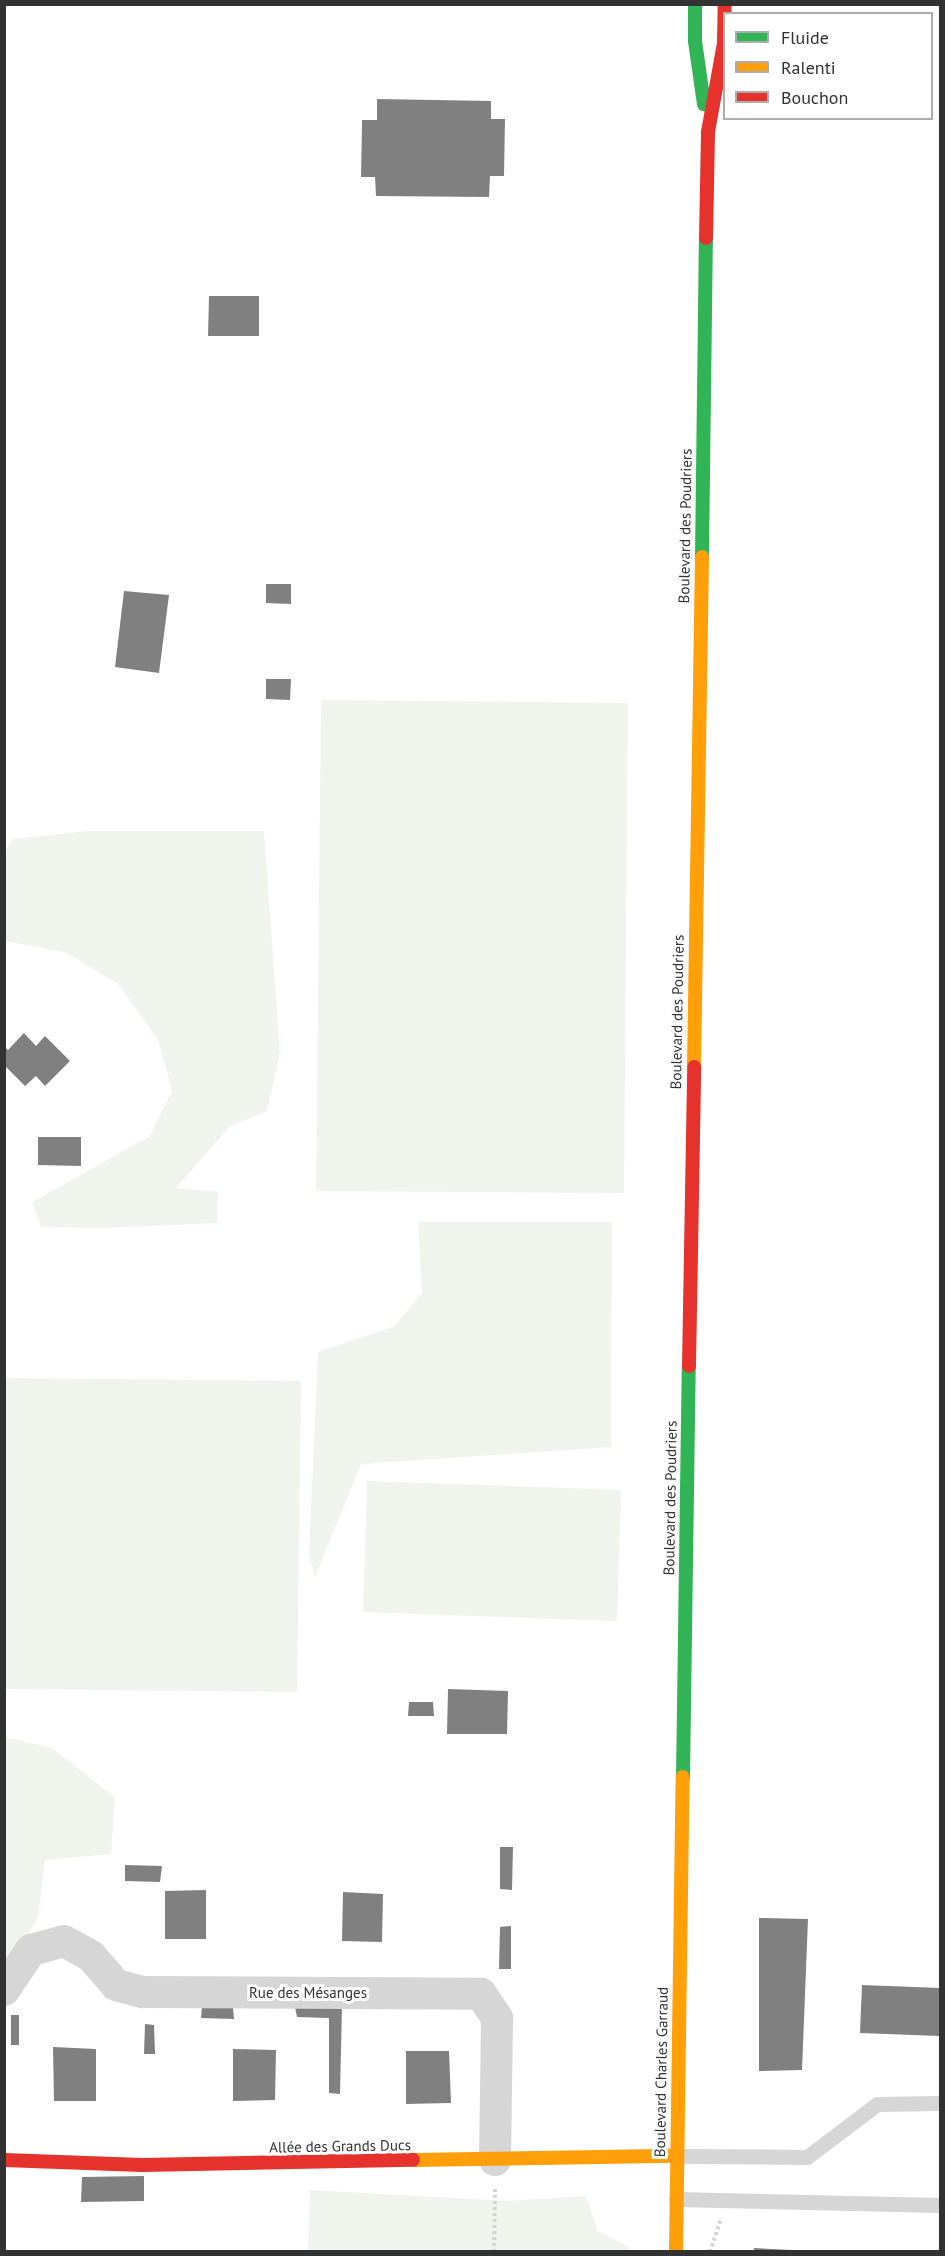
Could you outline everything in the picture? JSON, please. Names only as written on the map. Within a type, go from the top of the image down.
[{"type":"main road","name":"Boulevard des Poudriers","points":[[680,1893],[708,132],[695,40],[695,4]]},
{"type":"main road","name":"Boulevard des Poudriers","points":[[708,132],[723,49]]},
{"type":"main road","name":"Boulevard Charles Garraud","points":[[675,2252],[680,1893]]},
{"type":"main road","name":"Allée des Grands Ducs","points":[[4,2160],[142,2165],[676,2156]]},
{"type":"street","name":"Rue des Mésanges","points":[[4,1990],[31,1950],[64,1941],[91,1956],[116,1985],[143,1992],[481,1994],[496,2018],[495,2160]]},
{"type":"lane","points":[[676,2156],[807,2157],[877,2104],[940,2103]]},
{"type":"lane","points":[[676,2199],[940,2205]]},
{"type":"path","points":[[494,2252],[495,2160]]},
{"type":"shaded area","points":[[321,700],[628,703],[624,1193],[316,1191]]},
{"type":"shaded area","points":[[88,831],[264,831],[280,1053],[267,1111],[230,1126],[176,1188],[218,1192],[217,1223],[101,1228],[41,1227],[32,1202],[150,1136],[172,1091],[158,1040],[118,984],[65,952],[5,941],[5,851],[13,839]]},
{"type":"shaded area","points":[[418,1222],[612,1222],[611,1447],[361,1464],[315,1577],[309,1554],[318,1352],[395,1326],[422,1293]]},
{"type":"shaded area","points":[[5,1378],[301,1381],[297,1692],[5,1689]]},
{"type":"shaded area","points":[[367,1481],[621,1490],[617,1621],[363,1612]]},
{"type":"shaded area","points":[[5,1737],[52,1748],[115,1797],[111,1854],[45,1860],[38,1918],[5,1970]]},
{"type":"shaded area","points":[[310,2190],[508,2201],[586,2196],[598,2231],[629,2247],[629,2251],[308,2251]]},
{"type":"building","points":[[377,99],[491,101],[491,119],[505,119],[504,176],[490,176],[489,197],[376,196],[375,177],[361,177],[362,120],[377,120]]},
{"type":"building","points":[[209,296],[259,296],[259,336],[208,336]]},
{"type":"building","points":[[266,584],[291,584],[291,604],[266,603]]},
{"type":"building","points":[[124,591],[169,595],[159,673],[115,667]]},
{"type":"building","points":[[266,679],[291,679],[290,700],[266,699]]},
{"type":"building","points":[[24,1033],[36,1046],[45,1036],[70,1061],[45,1086],[36,1076],[25,1086],[4,1065],[4,1046],[8,1050]]},
{"type":"building","points":[[38,1137],[81,1137],[81,1166],[38,1165]]},
{"type":"building","points":[[448,1689],[508,1691],[507,1734],[447,1734]]},
{"type":"building","points":[[409,1702],[433,1702],[434,1716],[408,1716]]},
{"type":"building","points":[[500,1847],[513,1847],[512,1890],[500,1889]]},
{"type":"building","points":[[125,1865],[162,1866],[160,1882],[125,1881]]},
{"type":"building","points":[[206,1890],[206,1939],[165,1939],[165,1891]]},
{"type":"building","points":[[343,1892],[383,1894],[382,1942],[342,1941]]},
{"type":"building","points":[[759,1918],[808,1919],[802,2070],[759,2071]]},
{"type":"building","points":[[511,1926],[511,1969],[499,1969],[500,1927]]},
{"type":"building","points":[[862,1985],[940,1988],[940,2036],[860,2033]]},
{"type":"building","points":[[202,2006],[233,2007],[234,2019],[201,2018]]},
{"type":"building","points":[[295,2007],[342,2007],[340,2094],[329,2093],[329,2018],[297,2017]]},
{"type":"building","points":[[11,2015],[19,2015],[19,2045],[11,2045]]},
{"type":"building","points":[[145,2024],[154,2025],[155,2054],[144,2054]]},
{"type":"building","points":[[53,2047],[96,2049],[96,2101],[54,2101]]},
{"type":"building","points":[[233,2049],[276,2050],[275,2100],[233,2101]]},
{"type":"building","points":[[406,2051],[449,2051],[451,2103],[406,2104]]},
{"type":"building","points":[[144,2176],[144,2201],[81,2202],[82,2177]]},
{"type":"building","points":[[754,2248],[791,2250],[791,2252],[754,2252]]},
{"type":"traffic: fast","points":[[695,4],[695,41],[704,104]]},
{"type":"traffic: fast","points":[[702,557],[706,238]]},
{"type":"traffic: fast","points":[[683,1777],[689,1366]]},
{"type":"traffic: slow","points":[[694,1067],[702,557]]},
{"type":"traffic: slow","points":[[676,2252],[683,1777]]},
{"type":"traffic: slow","points":[[413,2160],[676,2156]]},
{"type":"traffic: jam","points":[[725,4],[725,12]]},
{"type":"traffic: jam","points":[[706,238],[708,132],[723,49]]},
{"type":"traffic: jam","points":[[689,1366],[694,1067]]},
{"type":"traffic: jam","points":[[4,2160],[142,2165],[413,2160]]}]
